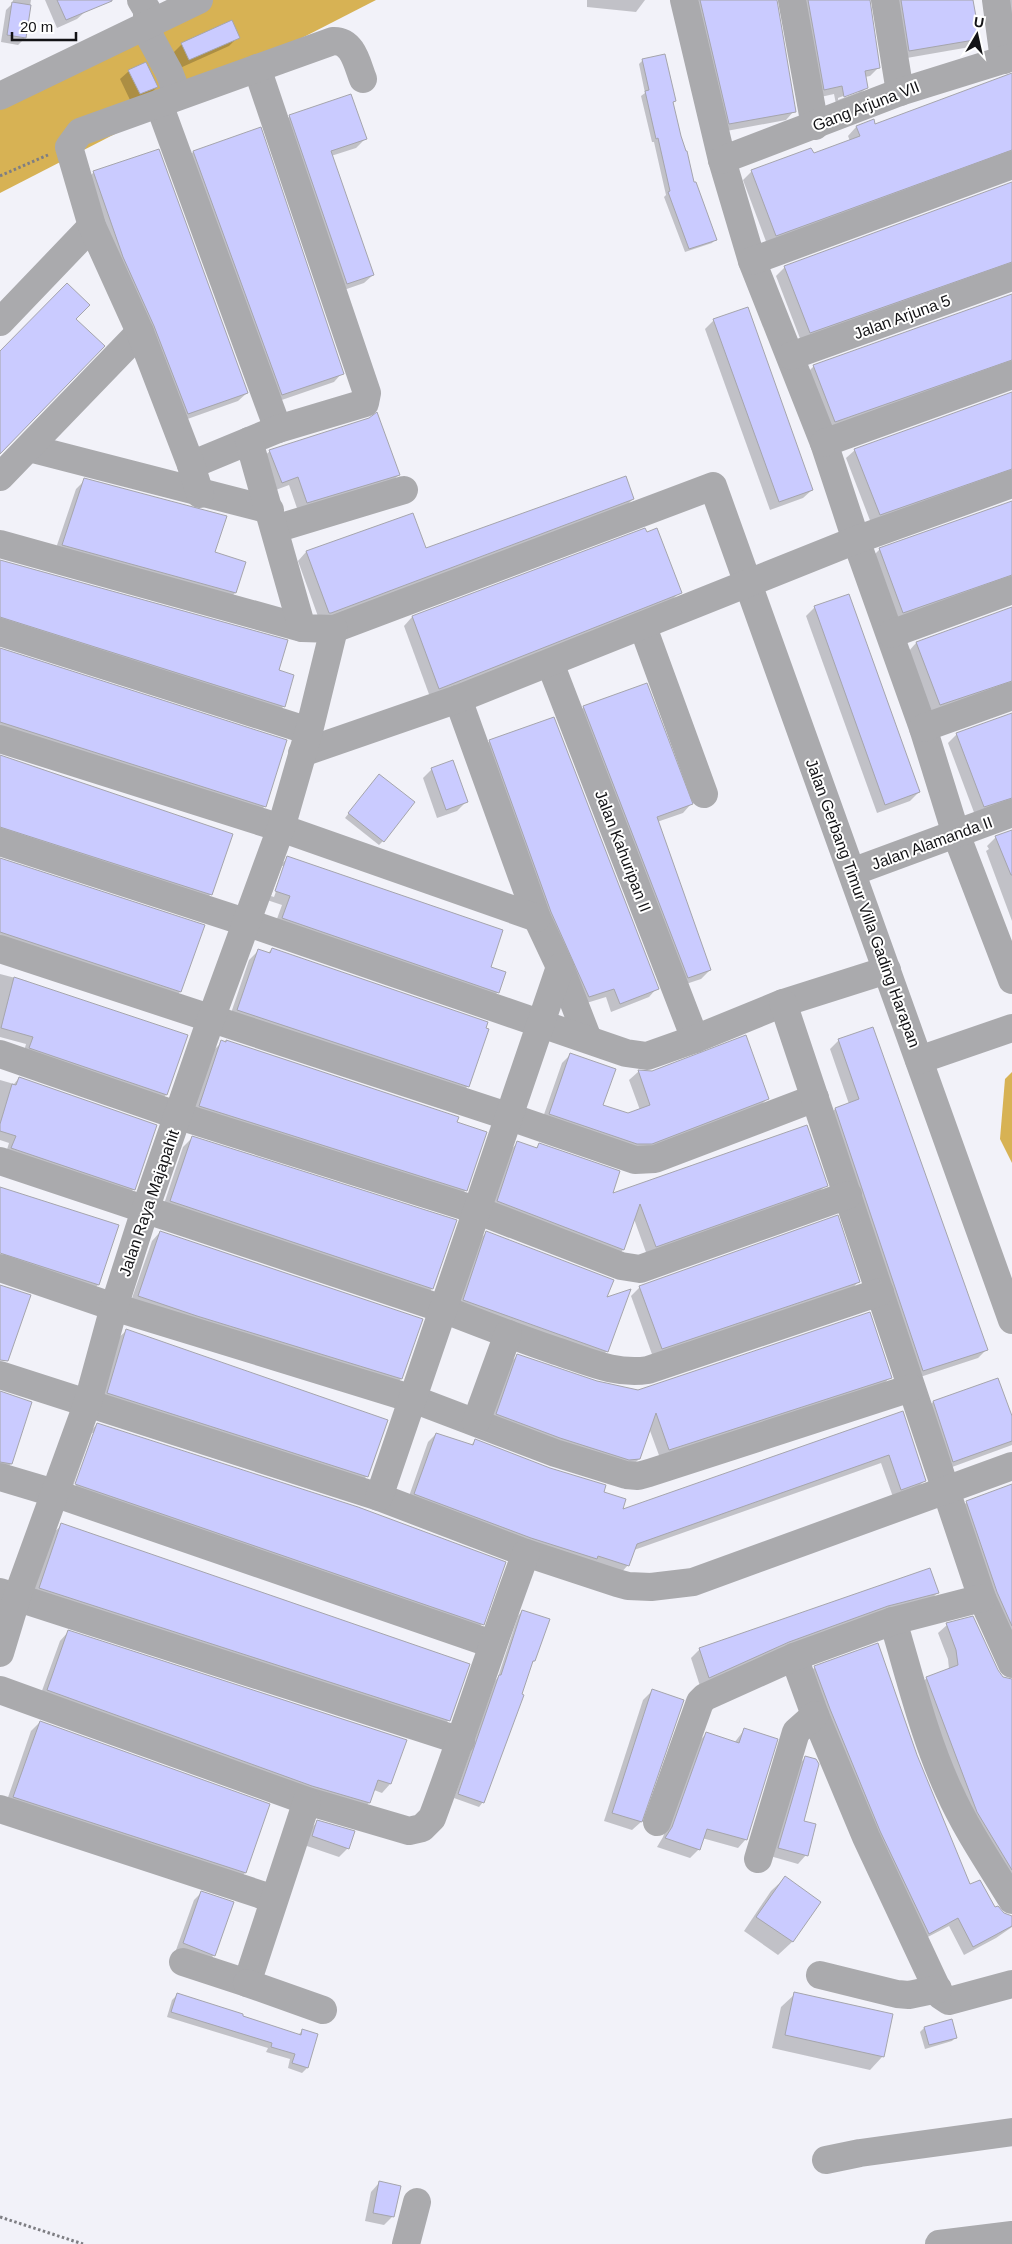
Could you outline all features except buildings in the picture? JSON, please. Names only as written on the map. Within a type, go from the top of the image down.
[{"type":"street","points":[[0,96],[146,21],[199,0]]},
{"type":"street","points":[[684,0],[722,160],[752,261],[824,443],[856,540],[924,728],[956,834],[1003,927],[1012,980]]},
{"type":"street","points":[[792,0],[815,126]]},
{"type":"street","points":[[884,0],[900,92]]},
{"type":"street","points":[[996,0],[1008,59]]},
{"type":"street","points":[[146,21],[278,429]]},
{"type":"street","points":[[200,494],[191,465],[140,332],[92,226],[69,147],[80,132],[169,91],[257,68],[333,40],[340,40],[348,44],[363,79]]},
{"type":"street","name":"Gang Arjuna VII","points":[[722,160],[900,92],[1008,59]]},
{"type":"street","points":[[191,465],[278,429],[365,404],[368,393],[257,68]]},
{"type":"street","points":[[752,261],[1012,165]]},
{"type":"street","points":[[0,322],[92,226]]},
{"type":"street","name":"Jalan Arjuna 5","points":[[791,356],[1012,277]]},
{"type":"street","points":[[0,477],[140,332]]},
{"type":"street","points":[[824,443],[1012,375]]},
{"type":"street","points":[[249,441],[302,628]]},
{"type":"street","points":[[29,448],[200,494],[272,520],[404,490]]},
{"type":"street","points":[[0,632],[306,742],[458,699],[643,627],[856,540],[1012,484]]},
{"type":"street","name":"Jalan Gerbang Timur Villa Gading Harapan","points":[[334,629],[713,486],[1012,1320]]},
{"type":"street","points":[[0,544],[302,628],[334,629]]},
{"type":"street","points":[[890,634],[1012,590]]},
{"type":"street","points":[[643,627],[704,794]]},
{"type":"street","name":"Jalan Raya Majapahit","points":[[0,1654],[8,1595],[54,1493],[88,1402],[114,1307],[146,1210],[281,828],[306,742],[334,629]]},
{"type":"street","name":"Jalan Kahuripan II","points":[[550,663],[696,1039]]},
{"type":"street","points":[[924,728],[1012,696]]},
{"type":"street","points":[[458,699],[537,918],[560,967],[588,1039]]},
{"type":"street","points":[[0,739],[281,828],[537,918]]},
{"type":"street","name":"Jalan Alamanda II","points":[[852,872],[1012,813]]},
{"type":"street","points":[[0,842],[248,923],[626,1052],[647,1056],[696,1039],[783,1003],[886,970]]},
{"type":"street","points":[[0,948],[510,1116],[619,1156],[635,1160],[655,1159],[814,1098]]},
{"type":"street","points":[[379,1497],[560,967]]},
{"type":"street","points":[[783,1003],[880,1292],[910,1388],[947,1489],[982,1598],[1012,1664]]},
{"type":"street","points":[[919,1060],[1012,1028]]},
{"type":"street","points":[[0,1054],[179,1116],[476,1210],[621,1266],[640,1269],[848,1195]]},
{"type":"street","points":[[0,1161],[443,1309],[611,1370],[632,1373],[648,1370],[880,1292]]},
{"type":"street","points":[[0,1268],[114,1307],[413,1399],[555,1453],[638,1476],[910,1388]]},
{"type":"street","points":[[476,1422],[508,1334]]},
{"type":"street","points":[[0,1374],[379,1497],[526,1553],[628,1586],[651,1587],[693,1582],[1012,1466]]},
{"type":"street","points":[[0,1477],[54,1493],[492,1644]]},
{"type":"street","points":[[0,1690],[307,1801],[409,1831],[422,1828],[432,1818],[461,1741],[492,1644],[526,1553]]},
{"type":"street","points":[[8,1595],[461,1741]]},
{"type":"street","points":[[657,1822],[700,1702],[712,1693],[794,1658],[893,1620],[982,1598]]},
{"type":"street","points":[[893,1620],[932,1749],[949,1791],[1012,1900]]},
{"type":"street","points":[[794,1658],[815,1716],[866,1837],[943,1998],[949,2000],[1012,1984]]},
{"type":"street","points":[[758,1859],[796,1732],[815,1716]]},
{"type":"street","points":[[247,1983],[307,1801]]},
{"type":"street","points":[[0,1809],[274,1899]]},
{"type":"street","points":[[182,1962],[323,2010]]},
{"type":"street","points":[[820,1975],[897,1994],[910,1995],[938,1989]]},
{"type":"street","points":[[826,2160],[860,2153],[1012,2132]]},
{"type":"street","points":[[406,2244],[417,2202]]},
{"type":"street","points":[[939,2244],[1012,2235]]},
{"type":"path","points":[[0,176],[69,147]]},
{"type":"path","points":[[0,2217],[83,2244]]},
{"type":"shaded area","points":[[187,0],[376,0],[0,193],[0,85]]},
{"type":"shaded area","points":[[1012,1072],[1012,1163],[1000,1139],[1005,1079]]}]
